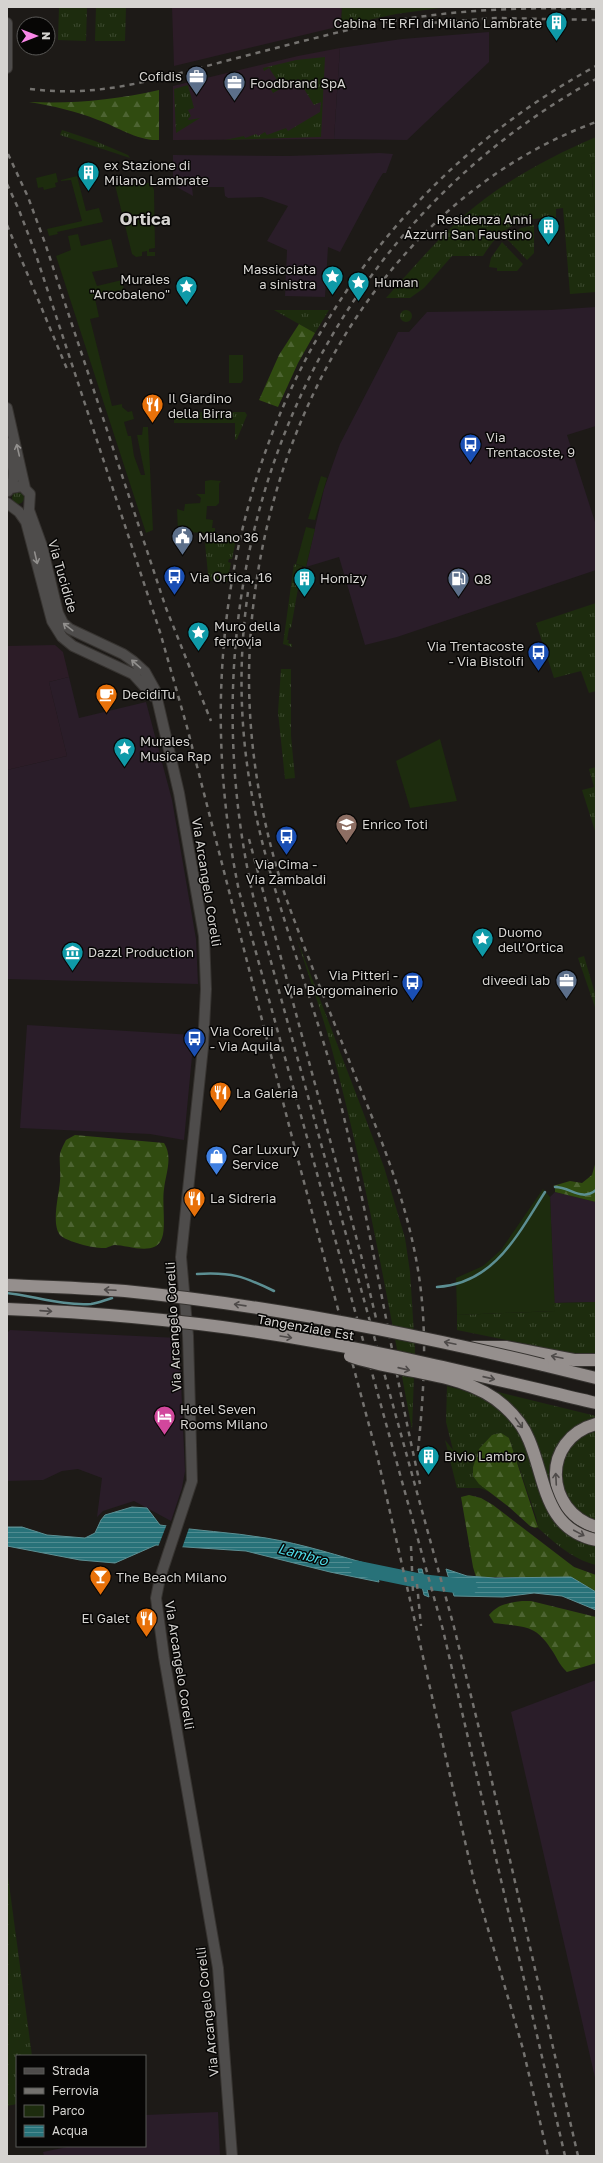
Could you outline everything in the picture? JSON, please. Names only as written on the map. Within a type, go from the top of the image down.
[{"type":"highway","name":"Tangenziale Est","points":[[7,1285],[124,1291],[250,1306],[384,1329],[596,1378]]},
{"type":"highway","name":"Tangenziale Est","points":[[7,1309],[154,1320],[314,1341],[460,1371],[596,1403]]},
{"type":"highway","points":[[314,1341],[353,1357],[470,1386],[492,1397],[510,1412],[526,1433],[548,1500],[555,1513],[569,1528],[581,1535],[596,1540]]},
{"type":"highway","points":[[466,1347],[506,1348],[574,1360],[596,1360]]},
{"type":"highway","points":[[596,1424],[581,1430],[565,1446],[558,1460],[556,1477],[559,1493],[566,1508],[582,1522],[596,1528]]},
{"type":"street","points":[[7,22],[7,68]]},
{"type":"street","name":"Via Tucidide","points":[[7,408],[25,488],[30,495],[29,504],[61,619],[70,629],[133,661],[145,672],[155,690],[159,706]]},
{"type":"street","points":[[7,443],[13,472],[9,490]]},
{"type":"street","points":[[9,490],[18,486],[25,488]]},
{"type":"street","name":"Via Tucidide","points":[[7,503],[23,517],[29,530],[52,621],[67,642],[140,679],[159,706]]},
{"type":"street","points":[[16,510],[23,509],[29,504]]},
{"type":"street","points":[[97,657],[103,648],[110,648],[115,654],[112,664]]},
{"type":"street","name":"Via Arcangelo Corelli","points":[[159,706],[181,800],[205,944],[206,990],[203,1047],[181,1257],[188,1336],[192,1475],[191,1487],[160,1578],[156,1598],[163,1650],[218,1968],[232,2156]]},
{"type":"shaded area","points":[[172,7],[342,7],[341,26],[174,66]]},
{"type":"shaded area","points":[[489,32],[489,62],[407,140],[334,139],[340,48],[402,39]]},
{"type":"shaded area","points":[[340,48],[334,139],[173,140],[173,86],[298,56]]},
{"type":"shaded area","points":[[380,153],[393,154],[386,173],[383,173],[378,181],[340,252],[328,247],[325,297],[285,296],[287,250],[267,241],[288,206],[262,197],[228,198],[225,196],[224,187],[192,187],[193,196],[173,185],[173,155],[288,156]]},
{"type":"shaded area","points":[[596,307],[596,426],[567,435],[596,525],[596,570],[397,637],[365,645],[339,557],[306,567],[324,489],[340,444],[398,332],[409,332],[427,312],[551,310]]},
{"type":"shaded area","points":[[55,645],[63,652],[69,677],[49,682],[67,756],[7,770],[7,646]]},
{"type":"shaded area","points":[[69,677],[79,718],[146,702],[172,800],[196,939],[198,984],[7,979],[7,770],[67,756],[49,682]]},
{"type":"shaded area","points":[[27,1025],[194,1035],[184,1140],[150,1134],[20,1128]]},
{"type":"shaded area","points":[[555,1192],[596,1202],[596,1302],[554,1303],[550,1197]]},
{"type":"shaded area","points":[[10,1330],[179,1338],[185,1471],[182,1488],[171,1521],[134,1501],[103,1511],[97,1517],[102,1478],[78,1469],[62,1471],[43,1480],[7,1481],[7,1333]]},
{"type":"shaded area","points":[[596,1680],[596,2082],[511,1712]]},
{"type":"shaded area","points":[[218,2112],[220,2156],[44,2156],[43,2152],[67,2147],[146,2147],[146,2115]]},
{"type":"green space","points":[[59,7],[87,7],[86,41],[58,40]]},
{"type":"green space","points":[[96,7],[126,7],[125,41],[95,41]]},
{"type":"green space","points":[[342,7],[447,7],[396,14],[341,26]]},
{"type":"green space","points":[[325,57],[321,137],[225,140],[244,136],[245,138],[256,134],[258,136],[265,132],[267,135],[286,128],[288,131],[320,112],[321,102],[314,105],[298,79],[273,93],[269,86],[277,80],[269,68],[264,71],[263,68],[296,60]]},
{"type":"green space","points":[[188,85],[194,108],[188,110],[191,116],[188,119],[200,118],[176,133],[174,89]]},
{"type":"green space","points":[[159,90],[159,140],[151,140],[135,136],[73,111],[29,102],[94,100]]},
{"type":"green space","points":[[62,130],[95,141],[128,155],[130,158],[60,135]]},
{"type":"green space","points":[[596,137],[596,162],[591,164],[596,229],[596,292],[570,294],[563,208],[556,209],[556,218],[523,221],[505,230],[490,245],[483,256],[452,256],[424,288],[410,298],[386,298],[438,241],[481,201],[533,168]]},
{"type":"green space","points":[[596,162],[596,229],[591,164]]},
{"type":"green space","points":[[56,173],[58,182],[55,183],[56,187],[44,190],[43,187],[38,188],[36,178]]},
{"type":"green space","points":[[77,176],[86,211],[99,208],[103,222],[57,232],[58,234],[49,236],[47,229],[82,221],[71,180],[61,181]]},
{"type":"green space","points":[[118,183],[151,183],[154,190],[155,248],[149,249],[149,252],[155,252],[155,256],[147,256],[147,251],[142,252],[142,256],[136,257],[132,254],[115,185]]},
{"type":"green space","points":[[534,225],[534,253],[527,260],[506,238],[521,228]]},
{"type":"green space","points":[[78,234],[81,246],[111,239],[118,267],[92,272],[97,286],[122,280],[124,290],[94,294],[99,317],[90,319],[112,406],[122,404],[122,407],[128,412],[132,411],[134,419],[124,422],[128,436],[131,436],[134,456],[141,475],[145,475],[137,435],[142,435],[143,427],[148,427],[153,530],[146,533],[56,256],[71,250],[68,236]]},
{"type":"green space","points":[[502,242],[523,264],[517,271],[497,271],[497,268],[489,267],[491,258]]},
{"type":"green space","points":[[274,310],[329,310],[315,333]]},
{"type":"green space","points":[[404,310],[408,310],[412,316],[408,322],[404,322],[400,318],[400,314]]},
{"type":"green space","points":[[299,324],[315,333],[298,363],[278,407],[259,400],[279,355]]},
{"type":"green space","points":[[229,355],[243,355],[243,380],[241,383],[229,383]]},
{"type":"green space","points":[[174,412],[245,412],[247,415],[237,439],[235,440],[235,423],[174,423]]},
{"type":"green space","points":[[321,476],[327,478],[315,520],[308,519]]},
{"type":"green space","points":[[205,481],[221,481],[219,484],[219,503],[216,506],[207,506],[206,519],[213,520],[212,528],[215,528],[215,533],[178,532],[177,509],[184,511],[185,504],[200,503],[201,498],[196,494],[205,494]]},
{"type":"green space","points":[[16,492],[20,492],[24,498],[20,504],[16,504],[12,500],[12,496]]},
{"type":"green space","points":[[306,527],[315,529],[306,567],[296,564]]},
{"type":"green space","points":[[204,533],[237,535],[232,559],[229,559],[228,562],[231,563],[227,582],[200,580],[199,575],[208,574]]},
{"type":"green space","points":[[294,564],[302,566],[291,628],[289,628],[287,640],[289,640],[288,643],[292,644],[292,647],[283,644]]},
{"type":"green space","points":[[596,603],[596,691],[589,693],[581,671],[554,678],[536,623]]},
{"type":"green space","points":[[281,669],[291,669],[291,736],[295,778],[285,779],[278,712]]},
{"type":"green space","points":[[440,739],[457,801],[410,808],[396,761]]},
{"type":"green space","points":[[596,767],[596,834],[582,790],[594,787],[589,769]]},
{"type":"green space","points":[[297,939],[384,1167],[405,1238],[410,1272],[415,1349],[412,1430],[355,1141],[331,1046]]},
{"type":"green space","points":[[584,956],[596,997],[596,1010],[578,958]]},
{"type":"green space","points":[[75,1135],[164,1143],[167,1148],[168,1165],[164,1194],[163,1234],[159,1244],[148,1249],[115,1245],[101,1248],[75,1242],[60,1235],[56,1224],[56,1209],[60,1178],[60,1154],[66,1140]]},
{"type":"green space","points":[[596,1161],[596,1202],[555,1192],[555,1187],[553,1186],[570,1181],[582,1183],[592,1175]]},
{"type":"green space","points":[[543,1189],[550,1197],[555,1311],[457,1315],[456,1278],[483,1266],[501,1250]]},
{"type":"green space","points":[[596,1302],[596,1355],[586,1356],[457,1330],[457,1315],[554,1311],[554,1303]]},
{"type":"green space","points":[[447,1386],[482,1398],[502,1411],[511,1419],[524,1440],[537,1485],[543,1499],[559,1515],[596,1545],[596,1565],[572,1555],[537,1527],[536,1517],[509,1438],[479,1449],[473,1467],[487,1490],[492,1493],[480,1488],[457,1488],[445,1440],[453,1450],[446,1422]]},
{"type":"green space","points":[[494,1391],[596,1416],[596,1420],[580,1426],[570,1432],[556,1449],[550,1463],[549,1478],[552,1493],[558,1506],[568,1518],[580,1527],[596,1533],[596,1536],[578,1528],[565,1518],[556,1505],[535,1443],[527,1427],[513,1408]]},
{"type":"green space","points":[[596,1429],[596,1524],[591,1523],[560,1492],[564,1452],[588,1431]]},
{"type":"green space","points":[[501,1433],[509,1438],[538,1527],[535,1528],[530,1526],[509,1507],[479,1484],[473,1476],[473,1467],[479,1449],[492,1435]]},
{"type":"green space","points":[[469,1495],[481,1498],[493,1505],[574,1567],[596,1575],[596,1592],[571,1577],[476,1577],[461,1497]]},
{"type":"green space","points":[[522,1601],[531,1601],[596,1617],[596,1663],[567,1672],[545,1641],[533,1630],[520,1626],[494,1623],[489,1615],[500,1606]]},
{"type":"green space","points":[[7,1869],[32,2055],[16,2055],[16,2104],[7,2106]]},
{"type":"water","points":[[132,1507],[147,1508],[160,1525],[253,1536],[280,1541],[321,1550],[375,1566],[379,1582],[330,1572],[246,1551],[156,1545],[115,1563],[80,1560],[7,1546],[7,1527],[22,1527],[47,1535],[85,1538],[95,1533],[105,1515]]},
{"type":"water","points":[[418,1569],[422,1569],[429,1597],[424,1595]]},
{"type":"water","points":[[446,1569],[467,1576],[495,1578],[571,1577],[596,1592],[596,1610],[562,1596],[534,1593],[503,1597],[454,1596]]},
{"type":"pier","points":[[167,1524],[189,1528],[182,1548],[158,1547]]},
{"type":"waterway","points":[[555,1187],[586,1195],[596,1190]]},
{"type":"waterway","points":[[437,1287],[457,1284],[474,1277],[489,1267],[514,1240],[545,1192]]},
{"type":"waterway","points":[[197,1274],[237,1276],[274,1291]]},
{"type":"waterway","points":[[7,1293],[70,1304],[94,1304],[112,1298]]},
{"type":"waterway","name":"Lambro","points":[[357,1568],[425,1582],[470,1587]]},
{"type":"railway","points":[[30,89],[75,91],[117,87],[159,78],[352,29],[412,18],[504,9],[596,9]]},
{"type":"railway","points":[[402,25],[496,18],[596,20]]},
{"type":"railway","points":[[565,2156],[443,1630],[239,891],[222,768],[224,647],[242,529],[279,417],[332,313],[403,218],[491,135],[596,66]]},
{"type":"railway","points":[[578,2156],[490,1773],[454,1627],[254,900],[235,779],[234,659],[251,542],[286,430],[338,326],[407,231],[493,148],[596,79]]},
{"type":"railway","points":[[418,1451],[424,1360],[423,1315],[418,1270],[407,1220],[393,1172],[285,895],[270,842],[258,788],[251,733],[249,677],[255,591],[272,506],[300,423],[339,345],[388,274],[448,211],[517,160],[596,122]]},
{"type":"railway","points":[[8,154],[28,197],[45,243],[166,608],[211,721]]},
{"type":"railway","points":[[7,184],[35,252],[160,632],[187,727],[293,1141],[377,1455],[474,1881],[523,2049],[548,2156]]},
{"type":"railway","points":[[7,225],[67,369]]},
{"type":"railway","points":[[248,592],[242,649],[242,706],[251,792],[275,890],[319,1028],[339,1097],[361,1193],[420,1484]]},
{"type":"railway","points":[[249,839],[361,1255],[380,1335]]},
{"type":"railway","points":[[411,1546],[413,1592]]},
{"type":"railway","points":[[417,1584],[421,1626]]},
{"type":"place","name":"Cabina TE RFI di Milano Lambrate","points":[[557,42]]},
{"type":"place","name":"Cofidis","points":[[197,96]]},
{"type":"place","name":"Foodbrand SpA","points":[[234,102]]},
{"type":"place","name":"ex Stazione di Milano Lambrate","points":[[89,192]]},
{"type":"place","name":"Residenza Anni Azzurri San Faustino","points":[[548,246]]},
{"type":"place","name":"Massicciata a sinistra","points":[[332,296]]},
{"type":"place","name":"Human","points":[[359,302]]},
{"type":"place","name":"Murales \"Arcobaleno\"","points":[[186,306]]},
{"type":"place","name":"Il Giardino della Birra","points":[[152,424]]},
{"type":"place","name":"Via Trentacoste, 9","points":[[470,464]]},
{"type":"place","name":"Milano 36","points":[[182,556]]},
{"type":"place","name":"Via Ortica, 16","points":[[174,596]]},
{"type":"place","name":"Homizy","points":[[305,598]]},
{"type":"place","name":"Q8","points":[[459,598]]},
{"type":"place","name":"Muro della ferrovia","points":[[198,652]]},
{"type":"place","name":"Via Trentacoste - Via Bistolfi","points":[[539,672]]},
{"type":"place","name":"DecidiTu","points":[[106,714]]},
{"type":"place","name":"Murales Musica Rap","points":[[125,768]]},
{"type":"place","name":"Enrico Toti","points":[[346,844]]},
{"type":"place","name":"Via Cima - Via Zambaldi","points":[[286,856]]},
{"type":"place","name":"Duomo dell’Ortica","points":[[482,958]]},
{"type":"place","name":"Dazzl Production","points":[[73,972]]},
{"type":"place","name":"diveedi lab","points":[[566,1000]]},
{"type":"place","name":"Via Pitteri - Via Borgomainerio","points":[[413,1002]]},
{"type":"place","name":"Via Corelli - Via Aquila","points":[[194,1058]]},
{"type":"place","name":"La Galeria","points":[[220,1112]]},
{"type":"place","name":"Car Luxury Service","points":[[216,1176]]},
{"type":"place","name":"La Sidreria","points":[[195,1218]]},
{"type":"place","name":"Hotel Seven Rooms Milano","points":[[165,1436]]},
{"type":"place","name":"Bivio Lambro","points":[[428,1476]]},
{"type":"place","name":"The Beach Milano","points":[[101,1596]]},
{"type":"place","name":"El Galet","points":[[146,1638]]},
{"type":"district","name":"Ortica","points":[[145,218]]}]
